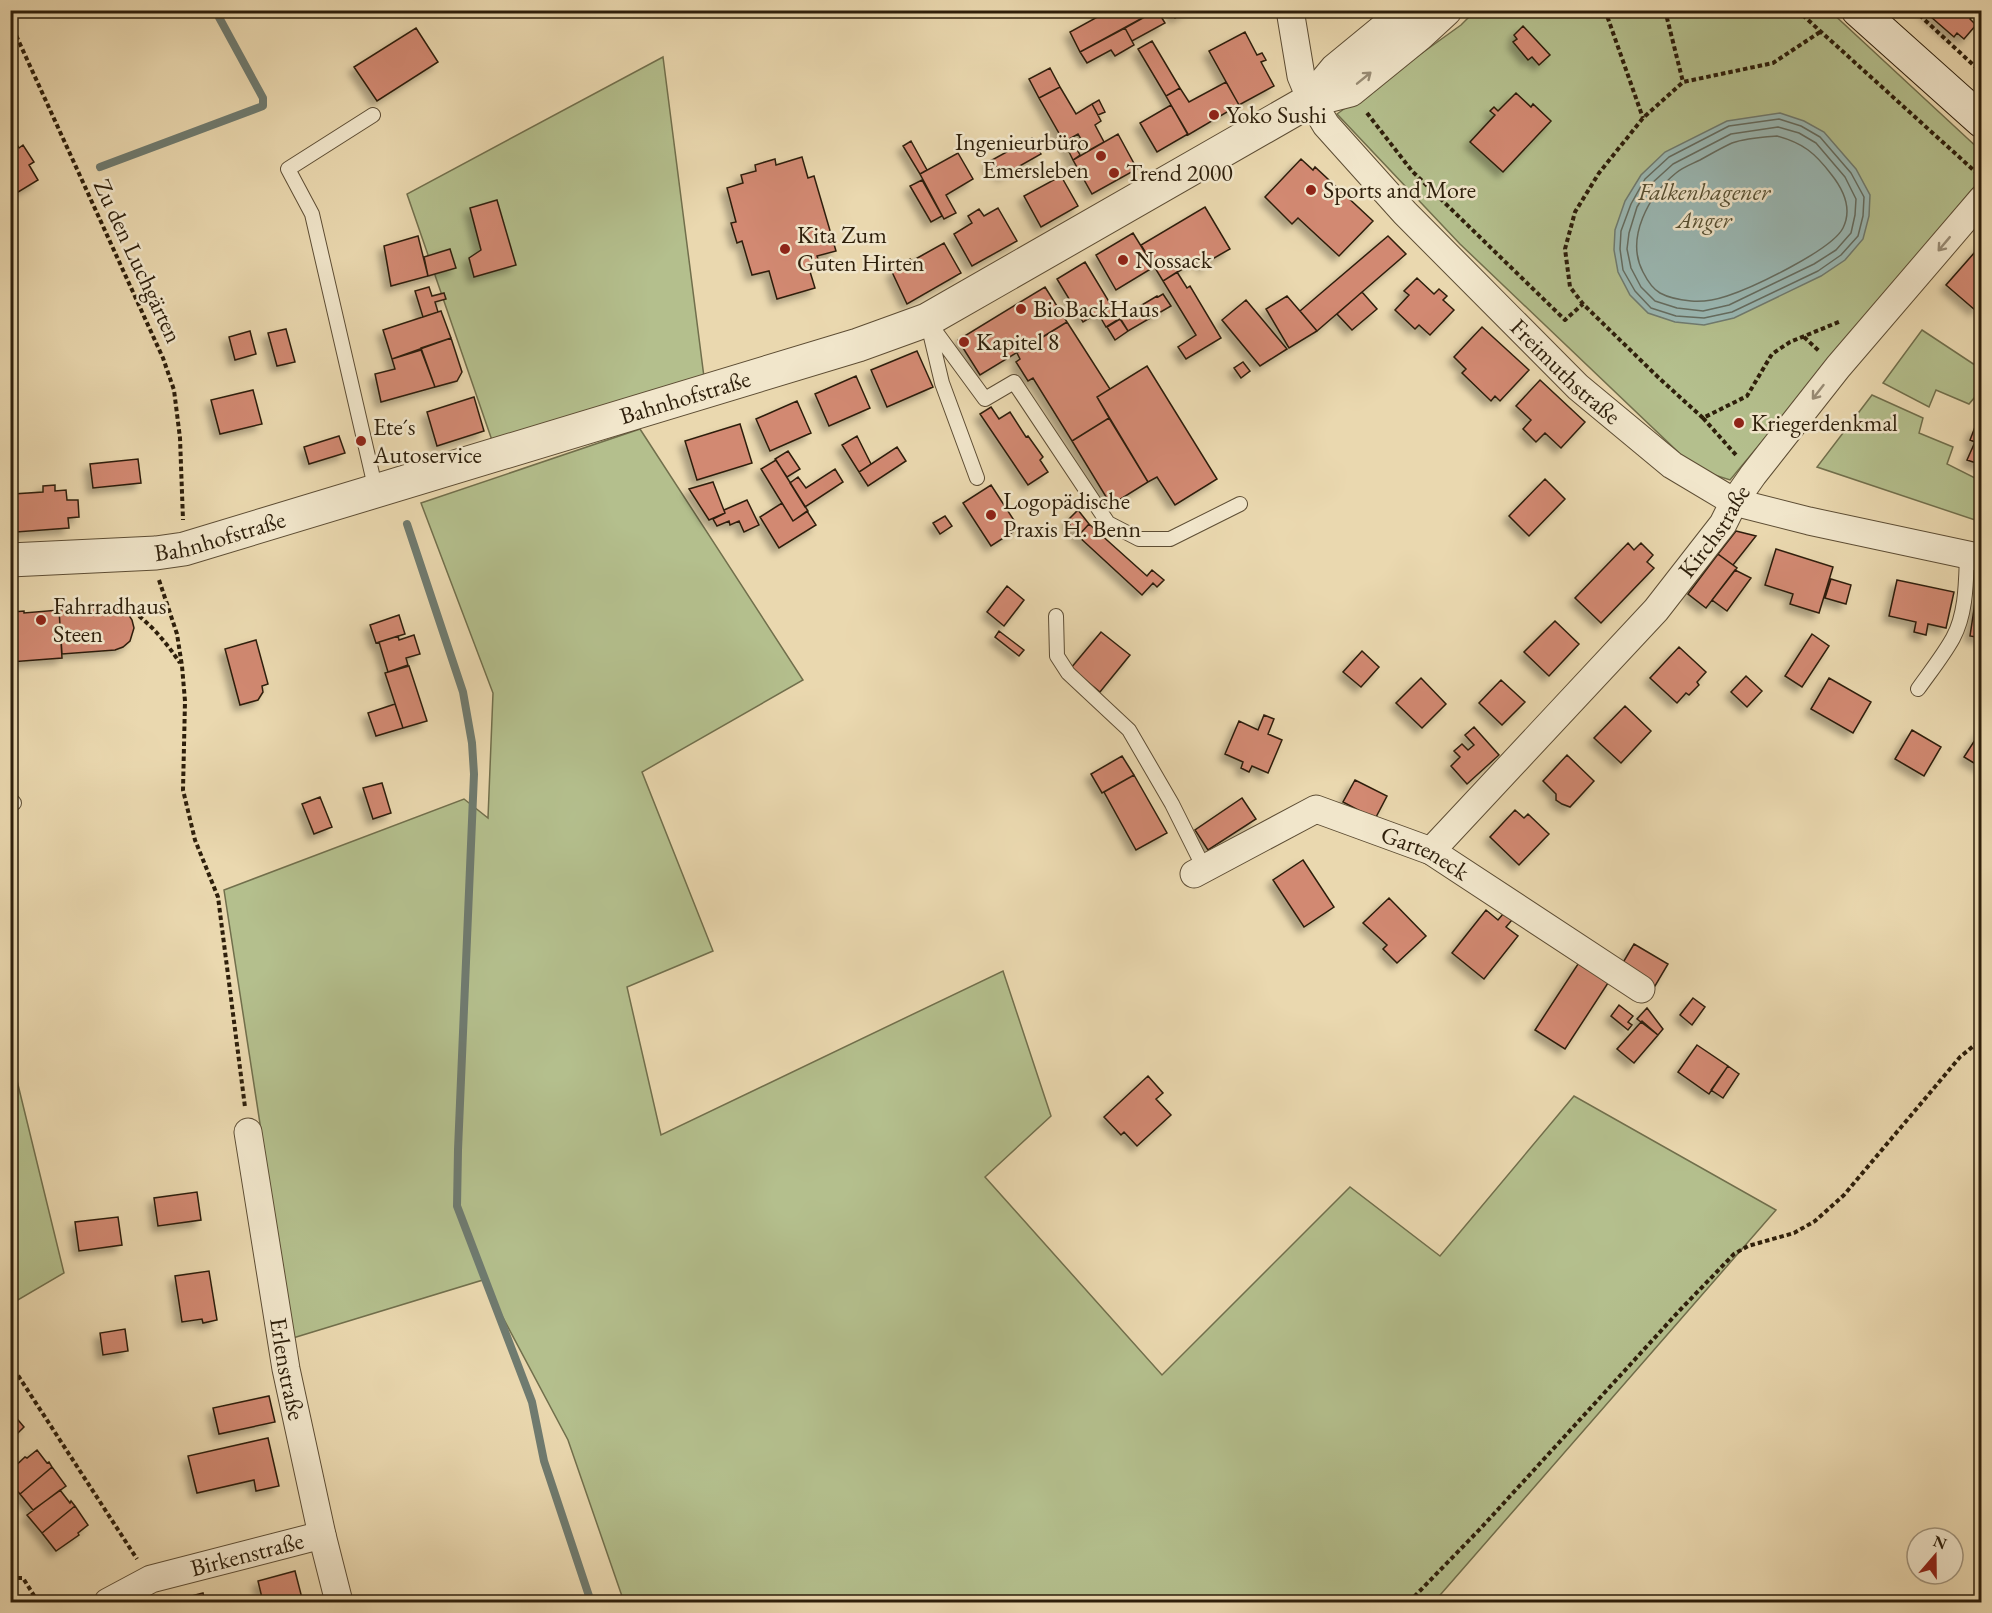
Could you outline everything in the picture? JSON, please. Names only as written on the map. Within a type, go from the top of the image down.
[{"type":"street","name":"Freimuthstraße","points":[[1290,10],[1301,76],[1311,100],[1326,125],[1405,213],[1578,387],[1672,465],[1734,502],[1974,557]]},
{"type":"street","name":"Bahnhofstraße","points":[[1311,100],[1336,70],[1409,10]]},
{"type":"street","name":"Bahnhofstraße","points":[[10,560],[156,553],[184,549],[858,345],[927,320],[1311,100],[1350,90],[1445,10]]},
{"type":"street","points":[[1858,10],[1982,121]]},
{"type":"street","name":"Kirchstraße","points":[[1431,851],[1656,610],[1723,524],[1734,502],[1753,475],[1838,367],[1982,199]]},
{"type":"street","name":"Garteneck","points":[[1199,871],[1316,809],[1431,851],[1641,989]]},
{"type":"street","name":"Erlenstraße","points":[[248,1132],[286,1369],[339,1602]]},
{"type":"street","name":"Birkenstraße","points":[[108,1602],[151,1580],[322,1535]]},
{"type":"lane","points":[[373,115],[288,169],[312,214],[376,490]]},
{"type":"lane","points":[[927,320],[942,383],[977,478]]},
{"type":"lane","points":[[927,320],[985,399],[1014,382],[1108,523],[1139,539],[1170,539],[1240,504]]},
{"type":"lane","points":[[1918,689],[1953,638],[1958,626],[1974,557]]},
{"type":"lane","points":[[1056,616],[1057,656],[1068,673],[1129,730],[1172,804],[1199,871]]},
{"type":"path","points":[[1605,10],[1643,118]]},
{"type":"path","points":[[1797,10],[1982,177]]},
{"type":"path","points":[[1914,10],[1982,73]]},
{"type":"path","points":[[1665,11],[1683,82]]},
{"type":"path","name":"Zu den Luchgärten","points":[[10,22],[167,369],[174,390],[180,438],[183,528]]},
{"type":"path","points":[[1753,475],[1703,418],[1660,380],[1583,304],[1570,287],[1565,249],[1575,212],[1599,173],[1643,118],[1683,82],[1773,63],[1820,32]]},
{"type":"path","points":[[1365,111],[1412,171],[1565,320],[1583,304]]},
{"type":"path","points":[[1703,418],[1747,396],[1772,354],[1790,342],[1837,324],[1845,318]]},
{"type":"path","points":[[158,576],[177,634],[182,666],[185,701],[183,790],[195,840],[218,897],[248,1132]]},
{"type":"path","points":[[139,616],[167,644],[182,666]]},
{"type":"path","points":[[1409,1602],[1481,1528],[1734,1254],[1748,1246],[1794,1233],[1815,1221],[1844,1195],[1960,1058],[1982,1039]]},
{"type":"path","points":[[10,1363],[151,1580]]},
{"type":"path","points":[[10,1578],[23,1578],[38,1602]]},
{"type":"green space","name":"Falkenhagener Anger","points":[[1475,11],[1830,11],[1981,151],[1981,179],[1730,480],[1696,469],[1460,244],[1337,114],[1461,25]]},
{"type":"green space","points":[[663,57],[705,385],[495,449],[407,194]]},
{"type":"green space","points":[[1922,330],[1981,369],[1981,400],[1975,397],[1969,404],[1936,390],[1929,407],[1883,383]]},
{"type":"green space","points":[[1872,395],[1923,418],[1919,433],[1953,447],[1947,464],[1981,481],[1981,522],[1817,467]]},
{"type":"green space","points":[[640,429],[803,680],[642,772],[713,951],[627,987],[661,1135],[1003,971],[1051,1116],[985,1177],[1162,1375],[1350,1187],[1440,1256],[1574,1096],[1776,1210],[1434,1602],[624,1602],[568,1440],[483,1280],[293,1338],[224,890],[464,799],[488,818],[493,693],[421,503]]},
{"type":"green space","points":[[11,1056],[64,1273],[10,1304]]},
{"type":"water","points":[[1780,113],[1804,121],[1824,132],[1856,169],[1870,195],[1869,216],[1863,239],[1845,260],[1821,276],[1734,318],[1704,325],[1675,322],[1648,313],[1630,295],[1618,272],[1614,250],[1615,230],[1625,201],[1641,175],[1665,152],[1727,121]]},
{"type":"building","points":[[1110,10],[1157,10],[1080,52],[1070,32]]},
{"type":"building","points":[[1157,10],[1165,23],[1132,41],[1125,28]]},
{"type":"building","points":[[1171,10],[1189,10],[1175,18]]},
{"type":"building","points":[[1923,10],[1977,10],[1970,19],[1976,25],[1964,39],[1957,33],[1954,37]]},
{"type":"building","points":[[1523,26],[1550,55],[1539,65],[1532,57],[1528,60],[1513,42],[1517,39],[1514,35]]},
{"type":"building","points":[[416,28],[438,62],[377,101],[354,67]]},
{"type":"building","points":[[1125,28],[1134,45],[1115,56],[1111,50],[1087,63],[1080,52]]},
{"type":"building","points":[[1245,32],[1257,55],[1262,53],[1266,60],[1261,62],[1274,86],[1239,105],[1209,51]]},
{"type":"building","points":[[1152,41],[1180,88],[1166,96],[1138,49]]},
{"type":"building","points":[[1050,68],[1060,87],[1039,98],[1029,79]]},
{"type":"building","points":[[1226,82],[1239,105],[1188,135],[1166,96],[1180,88],[1189,102]]},
{"type":"building","points":[[1060,87],[1076,114],[1092,104],[1101,121],[1095,125],[1104,142],[1088,151],[1078,134],[1064,142],[1039,98]]},
{"type":"building","points":[[1516,93],[1531,107],[1533,104],[1551,121],[1503,172],[1470,142],[1495,115],[1490,111],[1494,107],[1498,111]]},
{"type":"building","points":[[1099,100],[1105,112],[1098,115],[1092,104]]},
{"type":"building","points":[[1171,105],[1188,134],[1157,152],[1140,123]]},
{"type":"building","points":[[1118,134],[1137,169],[1092,194],[1073,160]]},
{"type":"building","points":[[10,137],[19,148],[23,145],[34,162],[29,165],[38,180],[10,197]]},
{"type":"building","points":[[1032,138],[1041,154],[1002,176],[992,160]]},
{"type":"building","points":[[1071,139],[1080,155],[1073,160],[1064,142]]},
{"type":"building","points":[[911,141],[927,170],[920,174],[903,146]]},
{"type":"building","points":[[958,153],[973,179],[946,195],[956,213],[944,219],[920,174]]},
{"type":"building","points":[[802,157],[808,178],[814,176],[836,251],[817,256],[819,262],[808,265],[815,288],[777,299],[769,271],[752,275],[742,241],[737,243],[731,223],[736,222],[727,188],[743,183],[741,175],[756,171],[755,165],[775,159],[776,165]]},
{"type":"building","points":[[1301,159],[1313,170],[1315,167],[1373,221],[1339,256],[1298,218],[1292,224],[1265,197]]},
{"type":"building","points":[[992,160],[997,168],[992,171],[987,162]]},
{"type":"building","points":[[1061,176],[1078,206],[1041,227],[1024,196]]},
{"type":"building","points":[[922,180],[942,216],[931,222],[910,186]]},
{"type":"building","points":[[497,200],[516,265],[474,277],[469,258],[481,250],[470,208]]},
{"type":"building","points":[[1205,207],[1230,249],[1207,262],[1208,265],[1204,268],[1199,259],[1163,281],[1141,245]]},
{"type":"building","points":[[998,208],[1017,241],[972,266],[954,234],[972,223],[968,216],[979,209],[984,216]]},
{"type":"building","points":[[1133,233],[1154,267],[1116,290],[1096,255]]},
{"type":"building","points":[[418,236],[428,276],[391,286],[384,246]]},
{"type":"building","points":[[1388,236],[1406,254],[1317,331],[1300,311]]},
{"type":"building","points":[[944,243],[961,273],[907,304],[892,272],[910,259],[912,261]]},
{"type":"building","points":[[1982,244],[1982,302],[1975,310],[1946,285]]},
{"type":"building","points":[[450,249],[456,268],[428,276],[424,257]]},
{"type":"building","points":[[1085,262],[1111,305],[1083,322],[1057,279]]},
{"type":"building","points":[[1177,272],[1187,288],[1190,286],[1221,338],[1186,359],[1178,347],[1196,335],[1163,281]]},
{"type":"building","points":[[1417,278],[1434,294],[1439,289],[1447,296],[1443,300],[1454,310],[1430,335],[1419,325],[1415,329],[1395,310],[1409,295],[1404,291]]},
{"type":"building","points":[[429,287],[432,296],[444,293],[446,299],[435,302],[438,312],[423,317],[415,291]]},
{"type":"building","points":[[1045,287],[1067,322],[980,375],[958,340]]},
{"type":"building","points":[[1362,292],[1377,309],[1352,330],[1337,314]]},
{"type":"building","points":[[1163,294],[1171,306],[1128,331],[1120,318]]},
{"type":"building","points":[[1287,296],[1317,331],[1289,348],[1266,309]]},
{"type":"building","points":[[1246,300],[1287,349],[1260,366],[1222,320]]},
{"type":"building","points":[[1111,305],[1119,319],[1106,327],[1098,313]]},
{"type":"building","points":[[441,311],[451,338],[392,359],[383,330]]},
{"type":"building","points":[[1120,319],[1128,331],[1115,340],[1107,327]]},
{"type":"building","points":[[1067,322],[1110,389],[1097,397],[1109,418],[1072,441],[1033,378],[1028,381],[1016,362],[1020,359],[1017,353]]},
{"type":"building","points":[[1482,327],[1529,370],[1500,401],[1495,396],[1491,401],[1462,373],[1466,369],[1454,357]]},
{"type":"building","points":[[286,329],[295,362],[277,366],[268,333]]},
{"type":"building","points":[[250,331],[256,354],[235,360],[229,337]]},
{"type":"building","points":[[451,338],[462,372],[457,381],[435,387],[421,348]]},
{"type":"building","points":[[421,350],[435,387],[381,402],[375,374],[395,369],[392,359]]},
{"type":"building","points":[[917,351],[933,387],[887,407],[871,370]]},
{"type":"building","points":[[1243,362],[1250,371],[1241,378],[1234,368]]},
{"type":"building","points":[[1147,366],[1217,479],[1175,505],[1157,477],[1148,482],[1097,397]]},
{"type":"building","points":[[856,376],[870,408],[829,426],[815,394]]},
{"type":"building","points":[[1540,380],[1585,422],[1561,448],[1545,433],[1536,442],[1523,429],[1531,420],[1516,406]]},
{"type":"building","points":[[253,390],[262,424],[220,434],[211,400]]},
{"type":"building","points":[[474,397],[484,431],[437,446],[427,412]]},
{"type":"building","points":[[797,401],[811,433],[770,451],[756,419]]},
{"type":"building","points":[[991,407],[999,419],[1010,412],[1026,437],[1028,436],[1043,457],[1040,460],[1048,472],[1028,485],[980,414]]},
{"type":"building","points":[[1109,418],[1148,482],[1111,505],[1072,441]]},
{"type":"building","points":[[740,424],[752,463],[697,480],[685,441]]},
{"type":"building","points":[[1975,427],[1980,429],[1982,427],[1982,465],[1967,460],[1975,442],[1970,440]]},
{"type":"building","points":[[339,436],[345,453],[309,464],[304,447]]},
{"type":"building","points":[[857,436],[871,464],[859,472],[842,445]]},
{"type":"building","points":[[897,447],[906,461],[868,486],[859,472]]},
{"type":"building","points":[[788,451],[800,469],[787,477],[775,459]]},
{"type":"building","points":[[138,459],[141,483],[93,488],[90,464]]},
{"type":"building","points":[[776,460],[808,511],[793,521],[761,469]]},
{"type":"building","points":[[835,469],[843,482],[805,507],[790,483],[798,477],[806,488]]},
{"type":"building","points":[[1545,479],[1565,499],[1529,536],[1509,516]]},
{"type":"building","points":[[713,482],[725,513],[709,520],[689,489]]},
{"type":"building","points":[[55,485],[55,491],[66,490],[67,500],[78,500],[79,517],[68,518],[69,528],[16,532],[13,494],[43,492],[43,486]]},
{"type":"building","name":"Logopädische Praxis H. Benn","points":[[991,485],[1019,528],[991,546],[963,503]]},
{"type":"building","points":[[13,494],[16,532],[10,532],[10,495]]},
{"type":"building","points":[[747,500],[759,525],[744,532],[739,521],[730,525],[729,521],[717,526],[713,519],[725,513],[724,510]]},
{"type":"building","points":[[782,503],[793,521],[807,511],[816,525],[779,548],[760,517]]},
{"type":"building","points":[[1078,510],[1089,524],[1078,536],[1067,521]]},
{"type":"building","points":[[945,516],[952,526],[940,534],[933,523]]},
{"type":"building","points":[[1089,524],[1147,576],[1152,570],[1164,580],[1157,587],[1153,583],[1142,595],[1078,536]]},
{"type":"building","points":[[1736,531],[1756,536],[1733,565],[1718,554]]},
{"type":"building","points":[[1628,543],[1634,550],[1641,543],[1653,555],[1647,562],[1654,568],[1601,623],[1575,598]]},
{"type":"building","points":[[1776,549],[1833,567],[1819,613],[1790,604],[1793,594],[1765,585]]},
{"type":"building","points":[[1718,554],[1737,568],[1706,608],[1688,594]]},
{"type":"building","points":[[1735,570],[1751,578],[1727,611],[1712,600]]},
{"type":"building","points":[[1831,579],[1851,585],[1846,604],[1825,598]]},
{"type":"building","points":[[1897,580],[1954,592],[1946,628],[1928,624],[1926,635],[1914,632],[1916,622],[1889,616]]},
{"type":"building","points":[[1007,586],[1024,600],[1004,626],[987,612]]},
{"type":"building","points":[[1976,596],[1982,597],[1982,638],[1970,636]]},
{"type":"building","points":[[98,604],[98,607],[116,606],[127,612],[134,628],[130,641],[115,650],[62,654],[59,610]]},
{"type":"building","points":[[59,610],[62,658],[10,662],[10,614],[24,611],[24,613]]},
{"type":"building","points":[[399,615],[405,634],[376,643],[370,625]]},
{"type":"building","points":[[1555,621],[1579,644],[1549,676],[1524,652]]},
{"type":"building","points":[[999,631],[1024,650],[1019,656],[995,637]]},
{"type":"building","points":[[1101,632],[1130,655],[1100,692],[1071,668]]},
{"type":"building","points":[[1812,634],[1829,646],[1802,687],[1785,676]]},
{"type":"building","points":[[414,635],[420,654],[406,658],[408,665],[388,672],[379,642],[398,636],[399,640]]},
{"type":"building","points":[[256,640],[268,684],[262,686],[263,692],[258,700],[240,705],[225,649]]},
{"type":"building","points":[[1679,647],[1706,672],[1697,682],[1699,685],[1689,695],[1686,693],[1677,703],[1650,678]]},
{"type":"building","points":[[1362,651],[1379,667],[1361,687],[1343,672]]},
{"type":"building","points":[[409,666],[427,721],[403,728],[385,673]]},
{"type":"building","points":[[1746,676],[1762,691],[1747,707],[1731,692]]},
{"type":"building","points":[[1421,678],[1446,704],[1422,728],[1396,703]]},
{"type":"building","points":[[1829,678],[1871,702],[1853,733],[1811,709]]},
{"type":"building","points":[[1501,680],[1525,702],[1502,725],[1479,703]]},
{"type":"building","points":[[395,704],[403,728],[376,736],[368,713]]},
{"type":"building","points":[[1625,706],[1651,731],[1621,763],[1594,738]]},
{"type":"building","points":[[1264,715],[1274,719],[1268,734],[1282,740],[1268,773],[1252,766],[1249,772],[1241,768],[1243,762],[1225,754],[1239,721],[1258,730]]},
{"type":"building","points":[[1474,727],[1499,755],[1467,784],[1451,766],[1460,757],[1454,751],[1462,744],[1468,750],[1474,745],[1465,735]]},
{"type":"building","points":[[1982,729],[1982,768],[1964,757]]},
{"type":"building","points":[[1912,730],[1941,747],[1924,776],[1895,759]]},
{"type":"building","points":[[1567,755],[1594,781],[1570,807],[1556,800],[1556,794],[1543,781]]},
{"type":"building","points":[[1122,756],[1134,775],[1102,793],[1091,774]]},
{"type":"building","points":[[1134,775],[1167,833],[1136,850],[1104,792]]},
{"type":"building","points":[[1355,780],[1387,796],[1375,819],[1343,802]]},
{"type":"building","points":[[382,783],[391,813],[373,819],[363,788]]},
{"type":"building","points":[[320,797],[332,827],[314,834],[302,804]]},
{"type":"building","points":[[1242,798],[1256,819],[1208,850],[1195,830]]},
{"type":"building","points":[[1515,810],[1524,818],[1528,814],[1549,834],[1519,865],[1490,837]]},
{"type":"building","points":[[1303,860],[1334,907],[1304,927],[1273,880]]},
{"type":"building","points":[[1389,898],[1426,936],[1397,963],[1383,949],[1387,945],[1363,923]]},
{"type":"building","points":[[1486,910],[1498,920],[1503,914],[1512,920],[1506,927],[1518,936],[1484,979],[1452,953]]},
{"type":"building","points":[[1634,944],[1668,964],[1655,986],[1621,966]]},
{"type":"building","points":[[1580,961],[1610,980],[1565,1049],[1535,1030]]},
{"type":"building","points":[[1693,998],[1705,1007],[1692,1025],[1680,1015]]},
{"type":"building","points":[[1619,1005],[1633,1016],[1628,1022],[1632,1025],[1628,1030],[1611,1016]]},
{"type":"building","points":[[1647,1008],[1663,1029],[1658,1035],[1637,1019]]},
{"type":"building","points":[[1642,1021],[1658,1035],[1634,1063],[1617,1049]]},
{"type":"building","points":[[1697,1045],[1728,1066],[1709,1094],[1678,1072]]},
{"type":"building","points":[[1728,1066],[1739,1074],[1723,1098],[1711,1090]]},
{"type":"building","points":[[1148,1076],[1163,1093],[1156,1099],[1171,1115],[1137,1146],[1124,1132],[1121,1135],[1104,1117]]},
{"type":"building","points":[[197,1192],[201,1220],[158,1226],[154,1198]]},
{"type":"building","points":[[118,1217],[122,1245],[79,1251],[75,1222]]},
{"type":"building","points":[[209,1271],[217,1320],[203,1323],[202,1319],[182,1322],[175,1276]]},
{"type":"building","points":[[125,1329],[128,1351],[103,1355],[100,1333]]},
{"type":"building","points":[[269,1396],[275,1422],[219,1434],[213,1408]]},
{"type":"building","points":[[11,1408],[24,1427],[10,1441]]},
{"type":"building","points":[[268,1438],[279,1486],[256,1491],[254,1480],[197,1493],[188,1456]]},
{"type":"building","points":[[37,1450],[52,1467],[20,1494],[10,1483],[10,1471],[25,1457],[27,1458]]},
{"type":"building","points":[[52,1467],[66,1486],[33,1510],[20,1494]]},
{"type":"building","points":[[60,1490],[75,1506],[42,1533],[27,1515]]},
{"type":"building","points":[[75,1506],[88,1525],[78,1533],[79,1535],[56,1551],[42,1533]]},
{"type":"building","points":[[295,1571],[303,1602],[263,1602],[258,1581]]},
{"type":"building","points":[[203,1593],[205,1602],[169,1602]]},
{"type":"waterway","points":[[100,167],[263,106],[263,98],[215,10]]},
{"type":"waterway","points":[[407,524],[463,692],[472,743],[474,774],[457,1206],[532,1402],[544,1461],[591,1602]]},
{"type":"place","name":"Yoko Sushi","points":[[1214,115]]},
{"type":"place","name":"Ingenieurbüro Emersleben","points":[[1101,156]]},
{"type":"place","name":"Trend 2000","points":[[1114,173]]},
{"type":"place","name":"Sports and More","points":[[1311,190]]},
{"type":"place","name":"Kita Zum Guten Hirten","points":[[785,249]]},
{"type":"place","name":"Nossack","points":[[1123,260]]},
{"type":"place","name":"BioBackHaus","points":[[1021,309]]},
{"type":"place","name":"Kapitel 8","points":[[964,342]]},
{"type":"place","name":"Kriegerdenkmal","points":[[1739,423]]},
{"type":"place","name":"Ete´s Autoservice","points":[[361,441]]},
{"type":"place","name":"Logopädische Praxis H. Benn","points":[[991,515]]},
{"type":"place","name":"Fahrradhaus Steen","points":[[41,620]]}]
